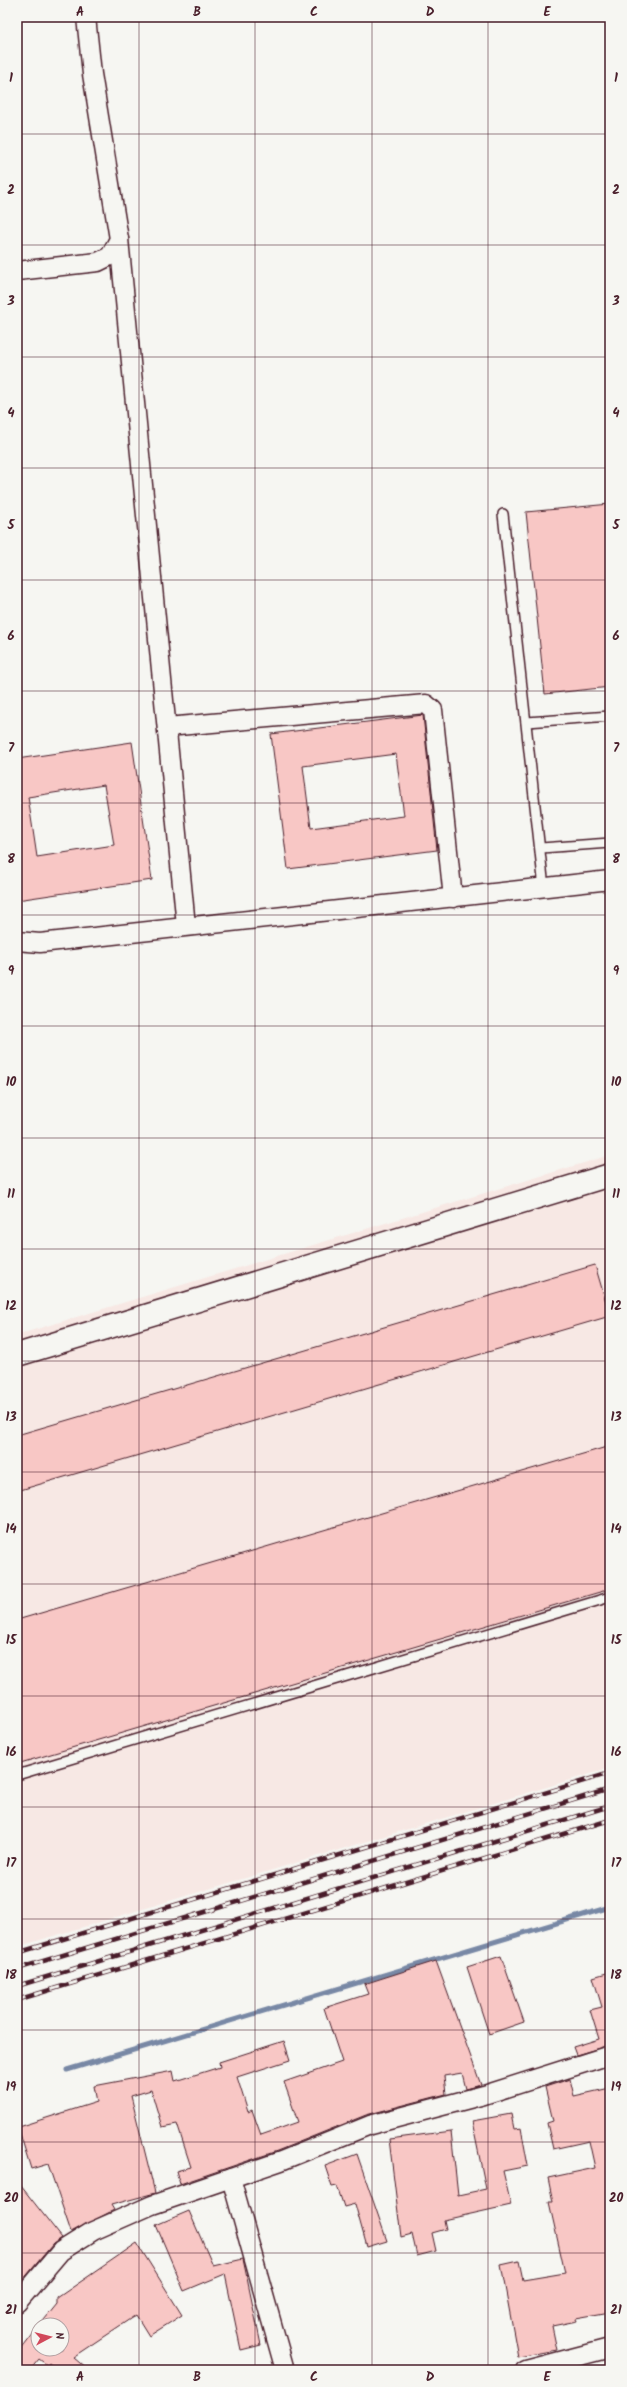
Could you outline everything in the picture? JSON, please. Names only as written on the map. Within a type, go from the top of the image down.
[{"type":"street","points":[[86,17],[92,74],[119,239],[186,926]]},
{"type":"street","points":[[17,271],[98,262],[110,256],[119,239]]},
{"type":"street","points":[[167,727],[426,704],[433,710],[453,898]]},
{"type":"street","points":[[17,941],[40,943],[610,880]]},
{"type":"street","points":[[17,1355],[610,1175]]},
{"type":"street","points":[[17,2303],[61,2251],[93,2231],[152,2205],[281,2161],[370,2125],[484,2095],[610,2055]]},
{"type":"street","points":[[231,2178],[285,2370]]},
{"type":"street","points":[[526,2370],[610,2348]]},
{"type":"lane","points":[[503,514],[541,848],[544,888]]},
{"type":"lane","points":[[527,722],[610,716]]},
{"type":"lane","points":[[541,848],[610,843]]},
{"type":"lane","points":[[17,1775],[610,1597]]},
{"type":"shaded area","points":[[610,1155],[610,1768],[17,1947],[17,1335]]},
{"type":"building","points":[[610,504],[610,687],[545,694],[526,512]]},
{"type":"building","points":[[423,715],[437,850],[288,869],[271,734]],"holes":[[[396,754],[404,816],[311,828],[303,766]]]},
{"type":"building","points":[[132,742],[152,880],[17,900],[17,759]],"holes":[[[104,785],[114,845],[37,857],[28,797]]]},
{"type":"building","points":[[595,1265],[610,1316],[17,1491],[17,1435]]},
{"type":"building","points":[[610,1446],[610,1589],[17,1764],[17,1620]]},
{"type":"building","points":[[501,1956],[524,2022],[489,2034],[467,1967]]},
{"type":"building","points":[[436,1961],[481,2085],[466,2089],[462,2073],[444,2076],[446,2094],[366,2115],[277,2151],[180,2184],[176,2171],[191,2167],[177,2124],[162,2127],[151,2090],[131,2096],[155,2193],[111,2205],[114,2210],[71,2232],[48,2164],[31,2169],[18,2127],[97,2102],[94,2086],[173,2071],[175,2081],[220,2067],[219,2062],[284,2041],[290,2060],[237,2077],[248,2112],[252,2110],[261,2135],[298,2122],[284,2082],[342,2062],[324,2008],[368,1994],[364,1984]]},
{"type":"building","points":[[610,1972],[610,2045],[576,2055],[573,2047],[599,2039],[590,2010],[602,2007],[593,1977]]},
{"type":"building","points":[[570,2079],[574,2096],[610,2088],[610,2312],[576,2318],[577,2321],[552,2326],[557,2350],[518,2357],[501,2265],[519,2261],[523,2280],[565,2273],[549,2202],[553,2202],[548,2178],[595,2168],[589,2141],[553,2149],[547,2123],[553,2121],[545,2087]]},
{"type":"building","points":[[511,2114],[514,2129],[521,2128],[528,2166],[503,2171],[511,2205],[444,2220],[446,2229],[432,2233],[436,2251],[417,2256],[412,2234],[401,2237],[389,2139],[451,2131],[458,2195],[486,2189],[472,2121]]},
{"type":"building","points":[[357,2154],[387,2241],[367,2247],[355,2204],[344,2207],[337,2186],[332,2187],[325,2166]]},
{"type":"building","points":[[17,2181],[62,2238],[53,2244],[17,2287]]},
{"type":"building","points":[[189,2211],[213,2266],[243,2259],[261,2345],[241,2350],[225,2274],[184,2291],[156,2225]]},
{"type":"building","points":[[137,2243],[182,2315],[149,2336],[136,2315],[73,2357],[88,2370],[57,2370],[49,2363],[47,2365],[39,2359],[30,2370],[17,2370],[17,2355],[30,2338],[30,2357],[70,2357],[70,2317],[46,2317],[57,2304],[57,2298]]},
{"type":"waterway","points":[[67,2070],[610,1907]]},
{"type":"railway","points":[[17,1953],[610,1773]]},
{"type":"railway","points":[[17,1969],[610,1789]]},
{"type":"railway","points":[[17,1986],[610,1806]]},
{"type":"railway","points":[[17,2000],[610,1820]]}]
